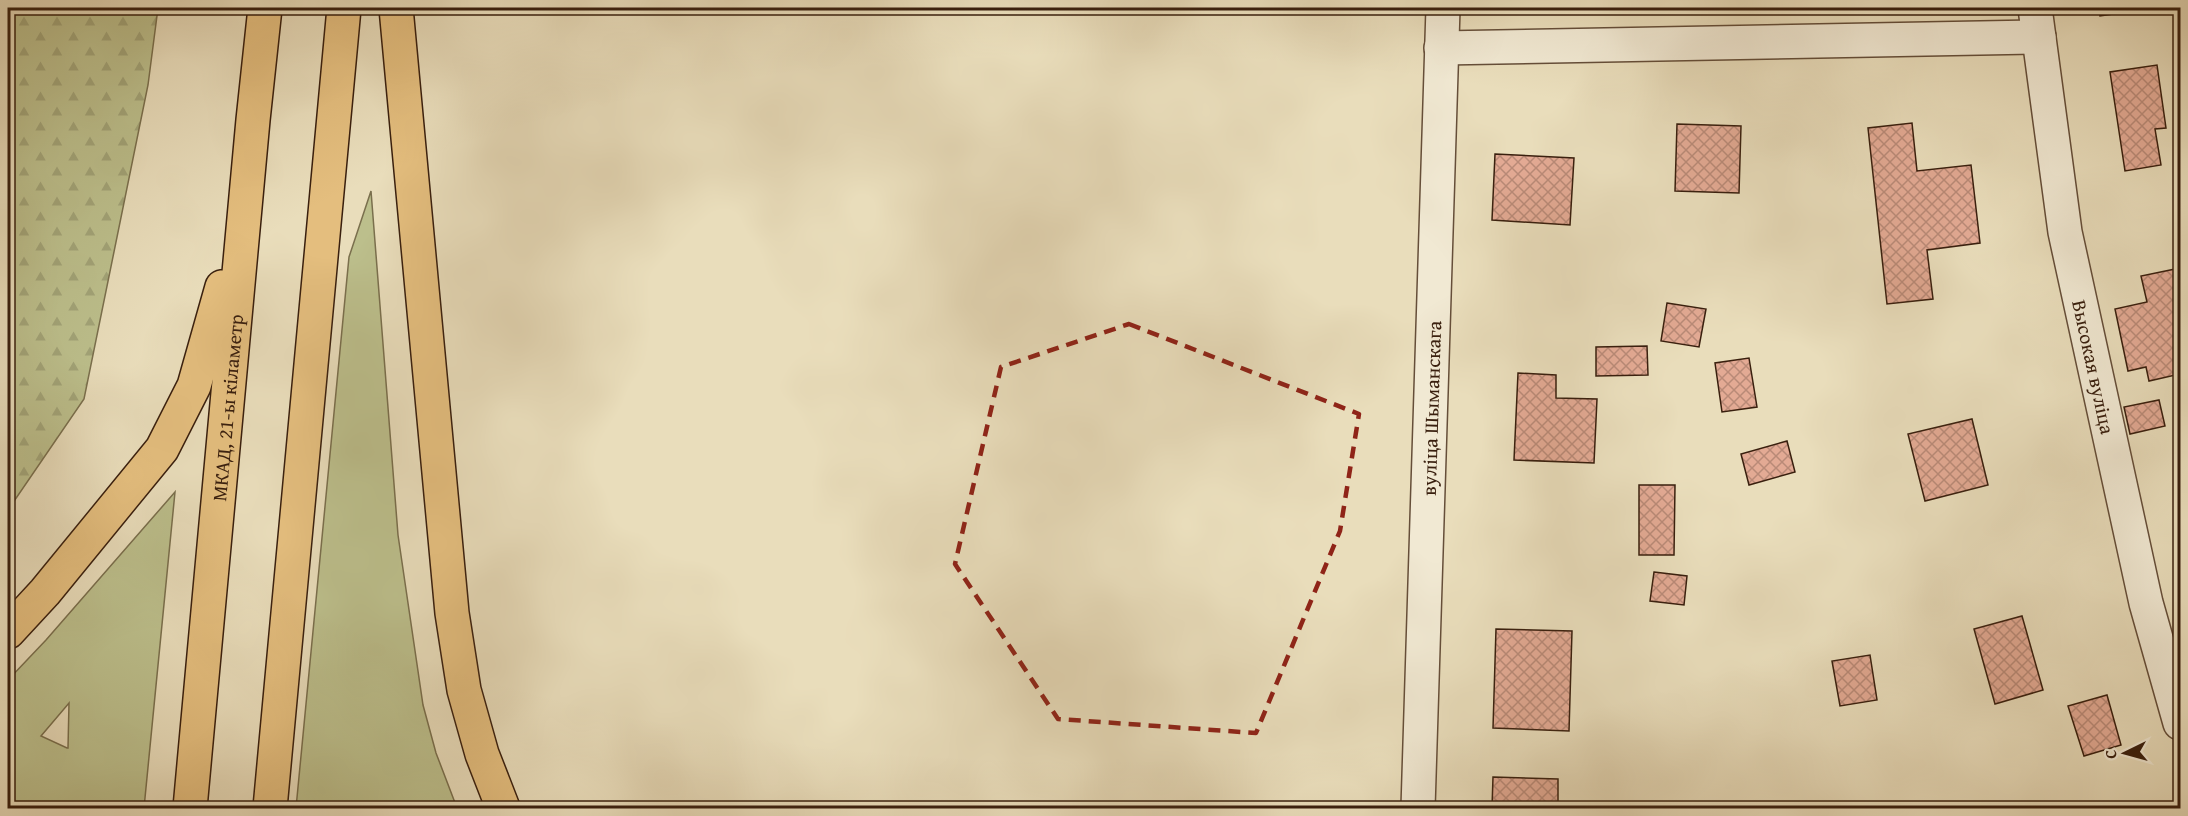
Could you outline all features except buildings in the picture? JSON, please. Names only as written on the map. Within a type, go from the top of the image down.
[{"type":"highway","name":"МКАД, 21-ы кіламетр","points":[[189,808],[265,8]]},
{"type":"highway","points":[[270,808],[344,8]]},
{"type":"highway","points":[[396,8],[452,613],[464,690],[482,754],[503,808]]},
{"type":"highway","points":[[8,632],[45,592],[162,449],[194,386],[221,295],[253,120]]},
{"type":"street","name":"вуліца Шыманскага","points":[[1418,808],[1443,8]]},
{"type":"street","points":[[1441,48],[2037,22]]},
{"type":"street","name":"Высокая вуліца","points":[[2037,22],[2065,232],[2146,603],[2181,723]]},
{"type":"highlighted area","points":[[1129,324],[1359,414],[1340,531],[1256,733],[1058,719],[955,564],[1001,367]]},
{"type":"green space","points":[[8,8],[158,8],[148,85],[84,399],[8,510]]},
{"type":"green space","points":[[371,191],[398,535],[423,705],[436,753],[457,808],[296,808],[349,257]]},
{"type":"green space","points":[[175,492],[144,808],[8,808],[8,680],[46,640]],"holes":[[[69,703],[68,748],[41,736]]]}]
